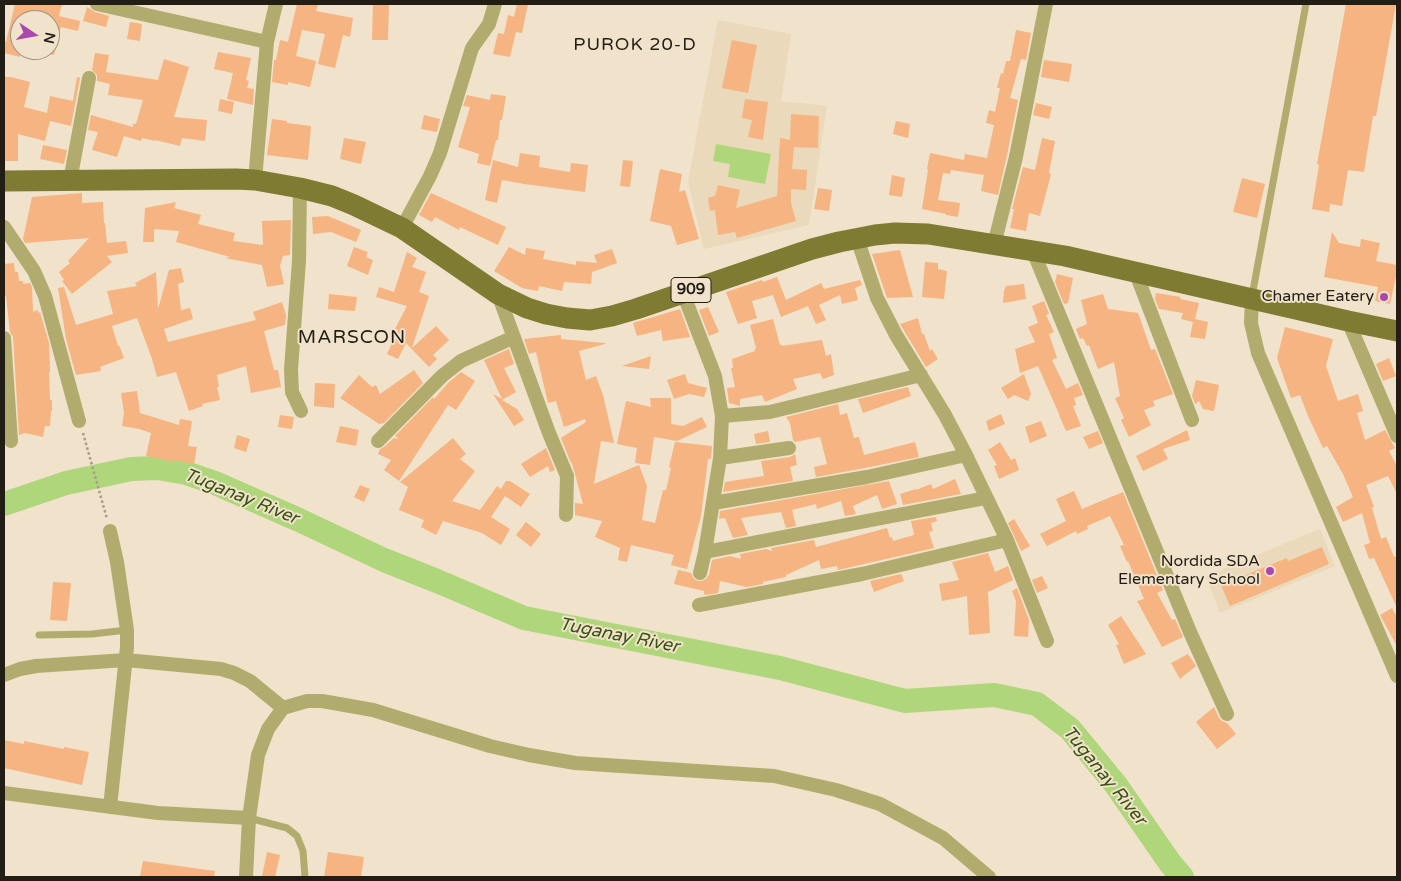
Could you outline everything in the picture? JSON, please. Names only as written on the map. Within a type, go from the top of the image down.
[{"type":"main road","name":"909","points":[[4,181],[255,180],[300,188],[354,204],[402,228],[498,294],[527,308],[567,318],[590,320],[612,316],[812,249],[858,238],[895,233],[928,234],[1065,256],[1397,331]]},
{"type":"street","points":[[97,4],[267,42]]},
{"type":"street","points":[[255,180],[267,42],[276,4]]},
{"type":"street","points":[[402,228],[437,160],[472,48],[489,24],[495,4]]},
{"type":"street","points":[[994,245],[1016,157],[1046,4]]},
{"type":"street","points":[[70,181],[89,78]]},
{"type":"street","points":[[300,188],[299,261],[291,369],[292,392],[301,411]]},
{"type":"street","points":[[4,227],[34,272],[45,296],[79,421]]},
{"type":"street","points":[[858,238],[877,298],[896,335],[945,415],[966,455],[1007,540],[1047,641]]},
{"type":"street","points":[[1033,251],[1190,632],[1227,714]]},
{"type":"street","points":[[1135,271],[1192,420]]},
{"type":"street","points":[[683,293],[715,376],[722,416],[720,458],[706,552],[700,573]]},
{"type":"street","points":[[498,294],[549,433],[567,476],[566,515]]},
{"type":"street","points":[[1252,299],[1251,324],[1258,353],[1397,676]]},
{"type":"street","points":[[1348,321],[1397,436]]},
{"type":"street","points":[[378,441],[442,376],[461,361],[514,337]]},
{"type":"street","points":[[4,338],[11,442]]},
{"type":"street","points":[[722,416],[770,412],[921,375]]},
{"type":"street","points":[[720,458],[789,448]]},
{"type":"street","points":[[713,503],[867,477],[966,455]]},
{"type":"street","points":[[706,552],[986,498]]},
{"type":"street","points":[[110,531],[117,562],[127,630],[126,660],[110,807]]},
{"type":"street","points":[[699,605],[862,574],[1007,540]]},
{"type":"street","points":[[4,675],[36,666],[126,660],[221,669],[250,681],[283,708]]},
{"type":"street","points":[[246,877],[249,818],[258,754],[262,741],[268,728],[283,708],[307,701],[322,701],[373,710],[490,746],[575,763],[774,776],[836,790],[880,804],[943,838],[989,877]]},
{"type":"street","points":[[4,793],[158,812],[249,818]]},
{"type":"lane","points":[[1252,299],[1306,4]]},
{"type":"lane","points":[[39,635],[92,634],[127,630]]},
{"type":"lane","points":[[249,818],[287,828],[297,836],[303,851],[305,877]]},
{"type":"path","points":[[87,447],[110,531]]},
{"type":"shaded area","points":[[718,20],[791,34],[781,101],[827,106],[809,225],[704,249],[688,182]]},
{"type":"shaded area","points":[[716,144],[771,154],[765,184],[728,177],[730,164],[713,161]]},
{"type":"shaded area","name":"Nordida SDA Elementary School","points":[[1320,529],[1335,566],[1220,613],[1206,576]]},
{"type":"building","points":[[15,4],[62,4],[60,12],[60,10],[14,10]]},
{"type":"building","points":[[297,4],[318,4],[316,11],[353,18],[350,37],[343,35],[335,68],[318,64],[325,34],[302,30],[296,56],[316,61],[310,87],[288,82],[288,85],[272,82],[274,60],[276,60],[280,40],[288,42]]},
{"type":"building","points":[[373,4],[389,4],[388,40],[372,40]]},
{"type":"building","points":[[517,4],[528,4],[522,33],[516,32],[510,57],[493,54],[498,33],[504,34],[508,15],[514,17]]},
{"type":"building","points":[[1346,4],[1396,4],[1376,116],[1373,116],[1364,172],[1348,170],[1342,206],[1330,204],[1329,212],[1312,209],[1319,165],[1317,164]]},
{"type":"building","points":[[87,7],[95,12],[109,16],[106,27],[83,21]]},
{"type":"building","points":[[60,16],[80,21],[78,31],[61,27],[60,31]]},
{"type":"building","points":[[130,22],[142,24],[140,41],[127,39]]},
{"type":"building","points":[[10,25],[10,54],[4,53],[4,41],[6,42]]},
{"type":"building","points":[[1016,30],[1031,33],[1026,60],[1021,59],[1010,98],[1018,100],[998,195],[981,191],[984,175],[951,170],[950,174],[943,173],[938,200],[960,203],[958,217],[922,209],[930,153],[964,160],[965,154],[987,158],[994,125],[986,123],[989,110],[995,112],[1000,88],[997,88],[1006,61],[1010,61]]},
{"type":"building","points":[[732,40],[757,45],[748,93],[722,88]]},
{"type":"building","points":[[218,52],[251,58],[246,80],[249,81],[247,88],[254,89],[253,105],[227,99],[233,73],[214,69]]},
{"type":"building","points":[[95,53],[109,55],[106,72],[158,80],[164,59],[189,67],[174,117],[207,120],[205,141],[182,138],[180,146],[142,138],[141,141],[124,136],[117,157],[92,150],[98,132],[88,130],[91,115],[133,127],[133,124],[136,124],[143,100],[108,95],[110,84],[97,81],[97,75],[92,70]]},
{"type":"building","points":[[1044,60],[1072,64],[1069,82],[1041,77]]},
{"type":"building","points":[[4,77],[30,82],[24,107],[47,113],[50,96],[73,101],[77,77],[80,78],[71,126],[50,121],[45,141],[18,134],[18,161],[4,161]]},
{"type":"building","points":[[491,94],[506,96],[502,120],[500,120],[498,140],[496,140],[490,166],[477,163],[479,154],[458,147],[470,107],[463,106],[467,95],[490,100]]},
{"type":"building","points":[[220,99],[234,102],[232,114],[218,111]]},
{"type":"building","points":[[745,99],[768,102],[763,140],[748,137],[752,120],[742,118]]},
{"type":"building","points":[[1036,103],[1052,107],[1049,119],[1033,115]]},
{"type":"building","points":[[791,114],[819,116],[818,148],[794,147],[792,169],[807,170],[806,190],[791,189],[791,203],[796,221],[737,238],[735,232],[718,235],[715,210],[710,211],[708,198],[715,196],[718,185],[740,190],[736,208],[777,196],[780,138],[790,140]]},
{"type":"building","points":[[424,115],[440,119],[437,132],[421,129]]},
{"type":"building","points":[[272,119],[311,126],[308,160],[267,155]]},
{"type":"building","points":[[896,121],[910,124],[908,138],[893,134]]},
{"type":"building","points":[[344,138],[366,142],[361,164],[340,159]]},
{"type":"building","points":[[1042,138],[1055,141],[1049,173],[1051,174],[1040,216],[1029,213],[1026,231],[1010,228],[1014,209],[1012,209],[1023,167],[1035,170]]},
{"type":"building","points":[[43,145],[67,150],[64,164],[40,159]]},
{"type":"building","points":[[520,153],[540,156],[539,167],[570,172],[571,163],[588,165],[585,192],[502,180],[497,203],[485,200],[493,160],[518,167]]},
{"type":"building","points":[[623,160],[633,161],[630,187],[620,186]]},
{"type":"building","points":[[660,169],[682,174],[679,192],[685,190],[699,239],[677,245],[671,226],[650,221]]},
{"type":"building","points":[[892,175],[905,178],[902,197],[889,195]]},
{"type":"building","points":[[1242,178],[1265,184],[1257,218],[1233,212]]},
{"type":"building","points":[[818,188],[832,190],[829,211],[814,209]]},
{"type":"building","points":[[82,193],[82,203],[103,202],[107,243],[126,241],[128,253],[107,256],[112,262],[72,294],[62,281],[64,280],[59,272],[70,263],[68,261],[89,238],[25,243],[23,239],[32,197]]},
{"type":"building","points":[[431,193],[506,227],[498,245],[460,227],[459,230],[435,217],[432,222],[419,215]]},
{"type":"building","points":[[176,202],[174,208],[201,215],[198,224],[235,233],[233,241],[263,245],[262,221],[291,220],[290,255],[283,256],[280,266],[284,284],[267,287],[262,265],[225,258],[230,257],[176,242],[179,231],[154,229],[154,242],[143,242],[145,208]]},
{"type":"building","points":[[328,216],[361,230],[356,242],[331,232],[313,234],[312,217]]},
{"type":"building","points":[[1332,232],[1339,243],[1360,247],[1361,239],[1380,243],[1376,261],[1397,265],[1390,304],[1375,301],[1378,287],[1324,277]]},
{"type":"building","points":[[354,247],[368,252],[366,257],[373,260],[368,275],[347,266]]},
{"type":"building","points":[[509,247],[525,255],[526,248],[545,251],[543,259],[576,265],[576,261],[597,263],[594,255],[612,249],[617,263],[592,272],[591,284],[564,282],[562,291],[539,286],[538,291],[522,288],[494,271]]},
{"type":"building","points":[[900,250],[913,297],[887,298],[872,254]]},
{"type":"building","points":[[407,252],[417,258],[412,267],[426,272],[419,292],[429,296],[412,348],[436,326],[449,340],[433,355],[437,359],[429,367],[406,343],[398,359],[387,354],[398,330],[395,329],[407,306],[376,297],[379,287],[394,292]]},
{"type":"building","points":[[925,262],[938,263],[938,269],[947,271],[944,299],[922,297]]},
{"type":"building","points":[[14,263],[19,281],[23,281],[23,284],[30,283],[32,287],[33,312],[38,310],[38,313],[40,312],[49,343],[50,400],[52,400],[52,411],[50,426],[45,426],[43,437],[25,433],[19,435],[13,337],[10,332],[6,296],[4,296],[4,264]]},
{"type":"building","points":[[181,268],[184,282],[178,284],[181,310],[190,308],[193,319],[164,329],[168,342],[256,320],[253,312],[282,302],[286,315],[285,325],[264,331],[274,370],[278,370],[281,387],[251,393],[246,366],[217,375],[220,400],[202,404],[203,406],[189,411],[176,372],[157,377],[137,318],[112,326],[124,358],[100,367],[101,371],[76,375],[66,339],[58,288],[64,287],[76,325],[113,314],[107,291],[137,286],[135,283],[156,272],[158,309],[169,270]]},
{"type":"building","points":[[1057,274],[1073,278],[1068,303],[1064,304],[1055,282]]},
{"type":"building","points":[[777,277],[786,300],[821,283],[824,289],[860,280],[862,285],[855,288],[858,300],[842,304],[840,295],[819,305],[826,320],[816,324],[808,306],[781,317],[773,295],[752,301],[757,318],[738,324],[726,292]]},
{"type":"building","points":[[1024,284],[1026,299],[1003,303],[1006,286]]},
{"type":"building","points":[[1156,293],[1181,297],[1180,299],[1199,303],[1195,319],[1208,322],[1205,339],[1190,337],[1193,322],[1181,319],[1183,313],[1159,309],[1155,299]]},
{"type":"building","points":[[329,294],[357,297],[355,311],[328,309]]},
{"type":"building","points":[[1103,294],[1108,309],[1138,313],[1151,350],[1155,349],[1173,394],[1153,401],[1155,406],[1144,410],[1151,425],[1129,437],[1121,420],[1124,418],[1115,398],[1120,396],[1114,362],[1098,369],[1089,345],[1087,346],[1083,338],[1080,339],[1076,329],[1087,324],[1081,300]]},
{"type":"building","points":[[1044,301],[1049,314],[1046,315],[1054,332],[1049,334],[1057,358],[1052,360],[1066,389],[1078,383],[1083,395],[1074,398],[1076,405],[1073,406],[1081,426],[1066,431],[1038,366],[1020,373],[1015,349],[1035,342],[1028,327],[1038,323],[1032,306]]},
{"type":"building","points":[[708,307],[719,332],[709,336],[699,310]]},
{"type":"building","points":[[680,309],[690,337],[663,341],[661,330],[637,336],[633,323]]},
{"type":"building","points":[[918,318],[922,334],[924,334],[930,351],[932,349],[938,359],[926,367],[900,324]]},
{"type":"building","points":[[773,319],[780,345],[782,346],[822,340],[826,356],[831,354],[834,375],[823,379],[820,373],[793,379],[797,389],[765,402],[762,395],[740,399],[740,406],[729,403],[727,388],[735,387],[731,368],[733,368],[732,359],[755,351],[756,348],[750,325]]},
{"type":"building","points":[[1285,327],[1333,339],[1326,366],[1338,401],[1358,394],[1363,411],[1357,413],[1365,440],[1385,430],[1395,448],[1389,451],[1397,466],[1397,494],[1388,476],[1366,485],[1374,507],[1372,508],[1381,539],[1386,537],[1394,557],[1397,556],[1397,608],[1374,558],[1369,559],[1364,545],[1370,543],[1362,513],[1343,522],[1336,507],[1353,497],[1343,474],[1327,446],[1323,448],[1300,395],[1291,398],[1277,358]]},
{"type":"building","points":[[561,335],[561,339],[605,343],[579,351],[586,380],[596,376],[603,395],[614,443],[601,441],[594,484],[639,465],[647,486],[642,520],[655,523],[663,490],[666,490],[675,442],[712,446],[711,459],[708,459],[701,516],[687,569],[671,565],[674,555],[631,545],[627,562],[618,560],[620,548],[595,537],[602,521],[575,515],[575,503],[583,504],[572,463],[561,438],[586,422],[585,419],[564,427],[556,401],[548,403],[536,352],[529,354],[524,339]]},
{"type":"building","points":[[509,349],[514,364],[504,368],[516,392],[502,400],[517,409],[524,420],[514,426],[493,394],[502,399],[484,360]]},
{"type":"building","points":[[651,356],[649,369],[622,366]]},
{"type":"building","points":[[1389,358],[1396,376],[1383,381],[1376,364]]},
{"type":"building","points":[[414,370],[423,383],[384,423],[379,424],[340,398],[359,375],[372,387],[376,385],[380,394]]},
{"type":"building","points":[[461,372],[475,381],[456,410],[448,405],[399,481],[384,470],[391,460],[378,454],[380,449],[394,438],[399,439],[395,436],[433,397],[434,399]]},
{"type":"building","points":[[685,374],[688,383],[707,388],[704,397],[689,394],[674,399],[667,380]]},
{"type":"building","points":[[1024,374],[1031,394],[1028,401],[1014,395],[1008,399],[1001,388]]},
{"type":"building","points":[[1196,380],[1219,385],[1214,411],[1203,409],[1199,401],[1195,404],[1192,396]]},
{"type":"building","points":[[315,383],[335,384],[334,408],[314,406]]},
{"type":"building","points":[[908,387],[911,396],[863,413],[858,399]]},
{"type":"building","points":[[137,391],[140,413],[179,425],[180,419],[192,421],[188,446],[197,447],[194,464],[146,456],[151,433],[122,426],[124,413],[121,393]]},
{"type":"building","points":[[650,398],[671,398],[671,424],[683,426],[702,417],[707,427],[677,441],[654,437],[650,465],[635,463],[637,448],[617,444],[626,401],[651,407]]},
{"type":"building","points":[[838,404],[840,415],[847,413],[854,438],[859,437],[864,455],[915,442],[919,457],[816,477],[814,467],[827,464],[820,437],[795,442],[790,423],[786,417]]},
{"type":"building","points":[[1001,414],[1005,424],[989,431],[986,421]]},
{"type":"building","points":[[280,415],[294,417],[292,429],[278,427]]},
{"type":"building","points":[[1041,421],[1047,436],[1030,443],[1025,427]]},
{"type":"building","points":[[340,426],[359,430],[356,446],[336,442]]},
{"type":"building","points":[[1187,430],[1190,440],[1163,449],[1168,459],[1143,471],[1136,456]]},
{"type":"building","points":[[768,431],[770,442],[756,444],[754,434]]},
{"type":"building","points":[[1098,431],[1103,443],[1089,449],[1083,437]]},
{"type":"building","points":[[237,435],[250,439],[246,452],[234,448]]},
{"type":"building","points":[[453,438],[466,454],[460,459],[475,471],[452,501],[480,510],[497,486],[501,489],[506,481],[510,481],[530,494],[521,507],[505,496],[491,517],[510,529],[501,545],[482,533],[443,521],[436,535],[421,527],[424,520],[399,510],[408,487],[400,482]]},
{"type":"building","points":[[1000,442],[1011,460],[1015,458],[1019,470],[999,479],[994,466],[997,465],[988,450]]},
{"type":"building","points":[[546,448],[555,470],[550,472],[548,466],[530,477],[521,464]]},
{"type":"building","points":[[795,454],[797,465],[790,467],[793,481],[723,492],[725,482],[764,476],[761,461],[790,457]]},
{"type":"building","points":[[955,479],[961,494],[903,505],[900,494],[931,484],[933,489]]},
{"type":"building","points":[[889,481],[897,504],[882,509],[877,495],[853,506],[856,514],[845,516],[841,501],[817,509],[816,504],[792,510],[796,526],[786,528],[781,512],[741,518],[748,535],[733,538],[725,518],[719,519],[720,511]]},
{"type":"building","points":[[360,485],[370,489],[364,502],[354,497]]},
{"type":"building","points":[[1074,491],[1082,509],[1123,492],[1163,590],[1157,593],[1172,620],[1175,619],[1183,637],[1162,647],[1137,601],[1144,599],[1120,546],[1124,545],[1110,516],[1087,526],[1088,529],[1077,534],[1076,531],[1047,546],[1040,534],[1066,521],[1056,499]]},
{"type":"building","points":[[936,517],[937,521],[931,523],[933,531],[929,532],[934,548],[838,570],[837,566],[821,569],[819,560],[786,575],[786,577],[763,582],[763,584],[747,587],[720,581],[718,593],[706,595],[704,591],[674,584],[678,570],[691,573],[694,579],[698,581],[706,579],[709,575],[712,560],[730,556],[741,559],[740,554],[766,549],[772,551],[771,548],[814,540],[816,547],[887,528],[893,541],[914,535],[911,521]]},
{"type":"building","points":[[1014,519],[1030,546],[1021,551],[1008,523]]},
{"type":"building","points":[[526,522],[541,534],[531,547],[516,535]]},
{"type":"building","points":[[1322,547],[1329,564],[1230,606],[1221,585],[1287,558],[1288,561]]},
{"type":"building","points":[[988,553],[995,572],[1008,566],[1013,580],[988,592],[990,633],[969,635],[967,596],[942,601],[939,584],[959,580],[952,562]]},
{"type":"building","points":[[901,574],[904,581],[874,592],[870,581]]},
{"type":"building","points":[[1042,576],[1048,588],[1037,593],[1032,580]]},
{"type":"building","points":[[53,582],[71,583],[67,621],[50,620]]},
{"type":"building","points":[[1017,588],[1029,620],[1028,637],[1014,636],[1016,601],[1012,591]]},
{"type":"building","points":[[1392,608],[1397,617],[1397,646],[1380,615]]},
{"type":"building","points":[[1121,616],[1146,654],[1124,664],[1116,645],[1119,644],[1108,625]]},
{"type":"building","points":[[1188,654],[1196,666],[1180,679],[1171,663]]},
{"type":"building","points":[[1214,707],[1219,718],[1227,723],[1236,734],[1217,749],[1196,722]]},
{"type":"building","points":[[4,740],[24,744],[24,741],[89,752],[82,785],[4,768]]},
{"type":"building","points":[[267,852],[280,855],[275,877],[262,876]]},
{"type":"building","points":[[328,852],[364,857],[361,877],[324,877]]},
{"type":"building","points":[[143,861],[215,871],[214,877],[140,877]]},
{"type":"waterway","name":"Tuganay River","points":[[4,504],[66,483],[131,469],[158,468],[186,473],[215,483],[384,560],[524,618],[780,668],[905,701],[994,695],[1037,704],[1070,729],[1116,785],[1170,863],[1182,877]]},
{"type":"place","name":"Chamer Eatery","points":[[1384,297]]},
{"type":"place","name":"Nordida SDA Elementary School","points":[[1270,571]]},
{"type":"district","name":"PUROK 20-D","points":[[635,45]]},
{"type":"district","name":"MARSCON","points":[[352,338]]}]
